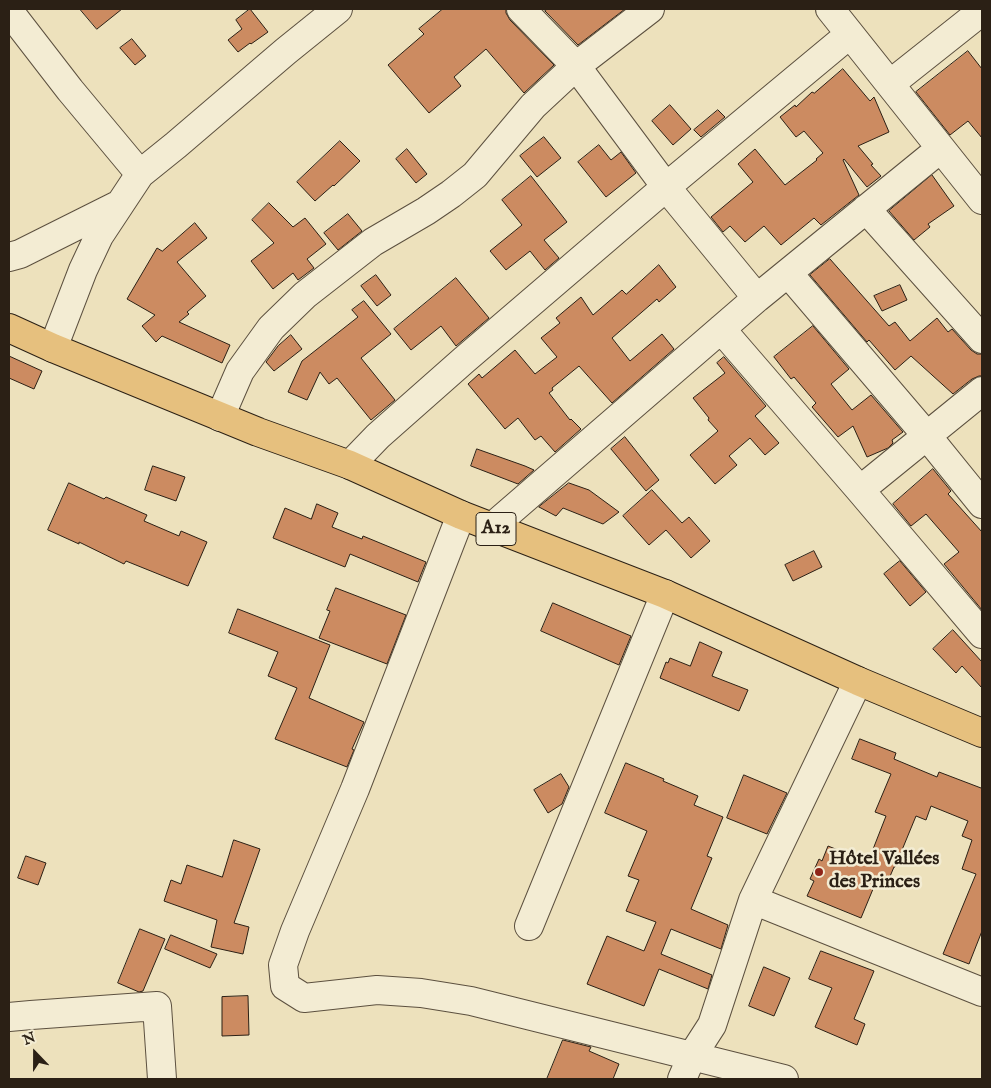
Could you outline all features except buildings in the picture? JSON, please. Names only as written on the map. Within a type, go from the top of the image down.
[{"type":"main road","name":"A12","points":[[9,328],[258,432],[350,465],[461,515],[665,594],[858,681],[977,726]]},
{"type":"street","points":[[53,348],[83,270],[99,236],[140,174],[338,9]]},
{"type":"street","points":[[521,9],[576,66],[666,187],[757,298]]},
{"type":"street","points":[[220,416],[240,371],[271,328],[305,295],[360,251],[439,203],[475,175],[533,106],[576,66],[650,9]]},
{"type":"street","points":[[830,9],[982,200]]},
{"type":"street","points":[[9,11],[70,90],[140,174]]},
{"type":"street","points":[[890,84],[982,11]]},
{"type":"street","points":[[350,465],[378,436],[666,187],[850,34]]},
{"type":"street","points":[[492,527],[757,298],[940,149]]},
{"type":"street","points":[[9,258],[121,203]]},
{"type":"street","points":[[866,210],[982,339]]},
{"type":"street","points":[[788,273],[927,436],[982,504]]},
{"type":"street","points":[[721,329],[982,634]]},
{"type":"street","points":[[860,490],[982,391]]},
{"type":"street","points":[[461,515],[354,789],[295,931],[283,965],[284,986],[304,998],[377,990],[471,1000],[687,1068],[784,1079]]},
{"type":"street","points":[[529,926],[665,594]]},
{"type":"street","points":[[687,1068],[712,1025],[754,900],[858,681]]},
{"type":"street","points":[[754,900],[982,992]]},
{"type":"street","points":[[9,1017],[157,1006],[162,1079]]},
{"type":"place","name":"Hôtel Vallées des Princes","points":[[819,872]]}]
